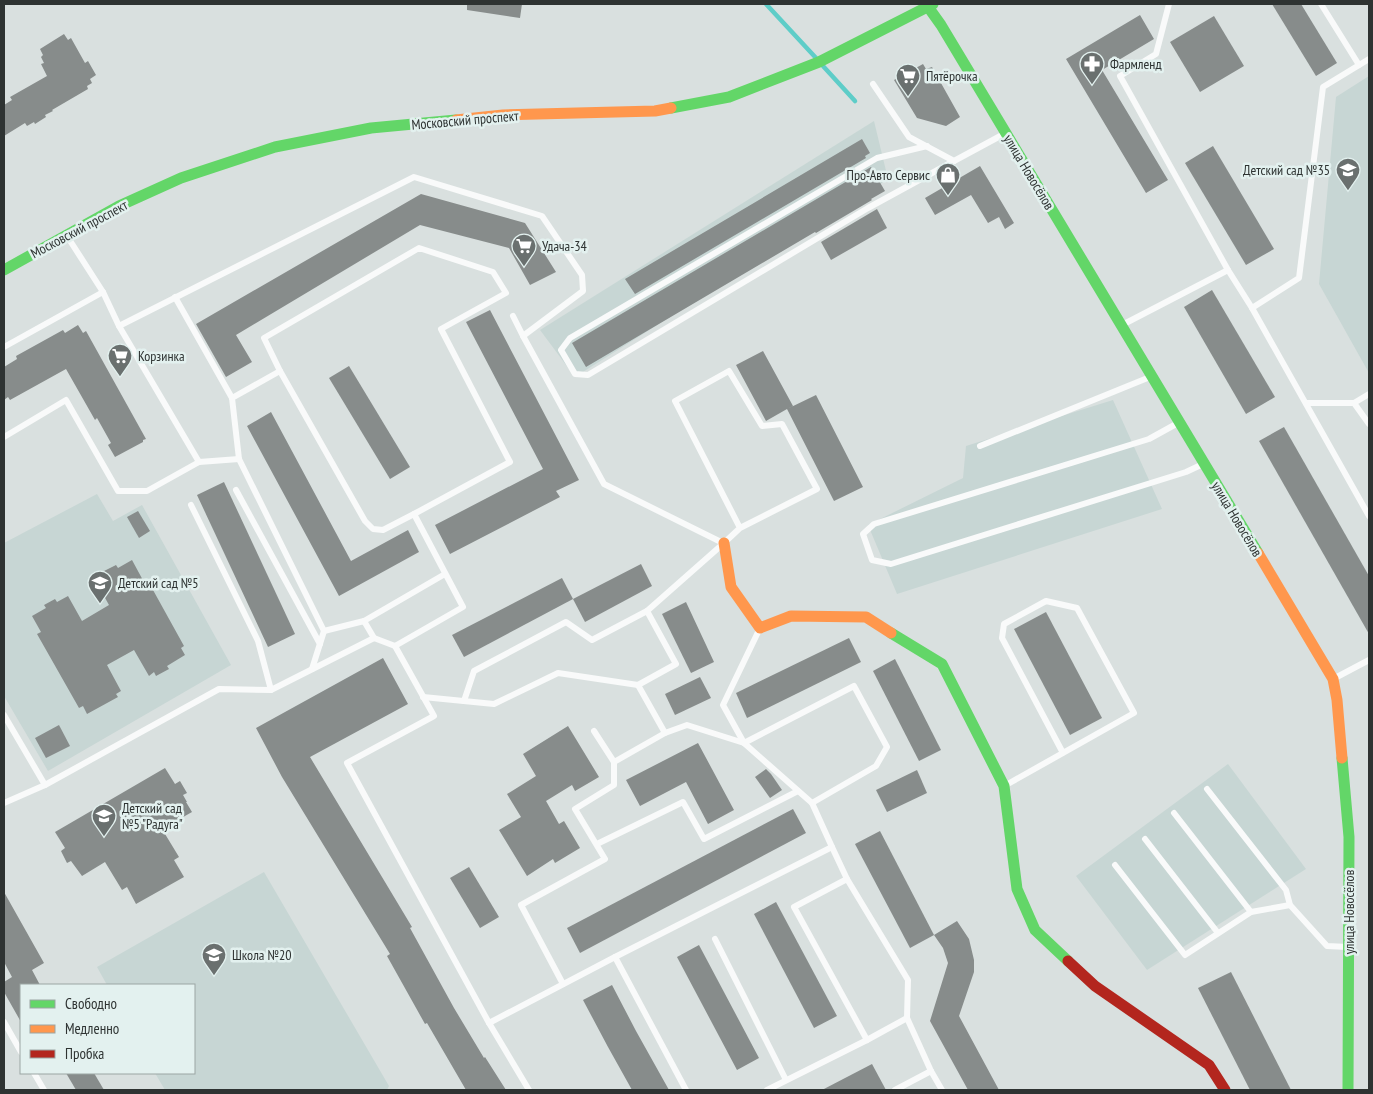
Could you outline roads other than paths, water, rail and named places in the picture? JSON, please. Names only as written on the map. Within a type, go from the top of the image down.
[{"type":"street","name":"улица Новосёлов","points":[[929,5],[1333,679],[1337,700],[1349,837],[1348,1090]]},
{"type":"street","name":"Московский проспект","points":[[4,270],[119,206],[181,178],[275,147],[371,128],[503,115],[655,111],[729,97],[819,62],[929,5]]},
{"type":"street","points":[[724,543],[731,587],[760,628],[791,616],[866,616],[942,664],[1004,786],[1016,889],[1035,930],[1095,986],[1209,1064],[1225,1090]]},
{"type":"lane","points":[[1169,4],[1156,54],[1120,76],[1228,270],[1252,308],[1369,516]]},
{"type":"lane","points":[[1322,4],[1359,65]]},
{"type":"lane","points":[[1252,308],[1298,278],[1323,87],[1369,59]]},
{"type":"lane","points":[[873,84],[909,137],[954,161]]},
{"type":"lane","points":[[927,146],[877,158],[570,338],[561,350],[575,374],[588,375],[868,208],[1006,133]]},
{"type":"lane","points":[[119,326],[414,177],[542,216],[582,275],[583,291],[523,336]]},
{"type":"lane","points":[[66,235],[103,292],[119,326],[198,462]]},
{"type":"lane","points":[[419,248],[493,272],[506,293],[441,330],[510,462],[414,514],[382,530],[373,528],[365,521],[280,371],[264,338],[419,248]]},
{"type":"lane","points":[[1121,325],[1228,270]]},
{"type":"lane","points":[[4,347],[103,292]]},
{"type":"lane","points":[[175,297],[232,398],[238,460],[324,630],[312,669]]},
{"type":"lane","points":[[513,316],[604,484],[724,543]]},
{"type":"lane","points":[[232,398],[280,371]]},
{"type":"lane","points":[[464,701],[474,671],[566,622],[592,640],[647,611],[740,528],[817,488],[782,424],[762,426],[729,371],[675,401],[740,528]]},
{"type":"lane","points":[[980,446],[1152,376]]},
{"type":"lane","points":[[1306,403],[1354,403],[1369,394]]},
{"type":"lane","points":[[4,437],[66,400],[118,491],[147,491],[198,462],[238,460]]},
{"type":"lane","points":[[1354,403],[1369,424]]},
{"type":"lane","points":[[1179,422],[1149,439],[874,524],[863,534],[872,560],[891,564],[1186,472],[1204,463]]},
{"type":"lane","points":[[236,490],[320,644]]},
{"type":"lane","points":[[191,505],[258,641],[271,690]]},
{"type":"lane","points":[[395,646],[463,607],[414,514]]},
{"type":"lane","points":[[324,630],[364,621],[445,574]]},
{"type":"lane","points":[[1004,786],[1134,713],[1077,608],[1046,601],[1004,624],[1002,638],[1063,752]]},
{"type":"lane","points":[[424,697],[494,704],[558,674],[638,685],[676,664],[647,611]]},
{"type":"lane","points":[[364,621],[374,638],[395,646],[434,716],[347,763],[489,1023],[529,1090]]},
{"type":"lane","points":[[760,628],[723,705],[744,743],[812,803],[847,879],[908,980],[907,1018],[931,1071],[942,1090]]},
{"type":"lane","points":[[4,803],[45,785],[219,688],[271,690],[374,638]]},
{"type":"lane","points":[[1333,679],[1369,660]]},
{"type":"lane","points":[[638,685],[665,733]]},
{"type":"lane","points":[[614,762],[665,733],[687,725],[744,743],[854,686],[886,747],[876,766],[812,803]]},
{"type":"lane","points":[[4,715],[45,785]]},
{"type":"lane","points":[[563,984],[521,905],[605,859],[575,809],[614,785],[614,762],[594,730]]},
{"type":"lane","points":[[1207,789],[1286,890],[1290,904],[1327,946],[1349,947]]},
{"type":"lane","points":[[596,844],[683,802],[704,839],[798,791]]},
{"type":"lane","points":[[1174,813],[1250,912]]},
{"type":"lane","points":[[1145,838],[1218,933]]},
{"type":"lane","points":[[489,1023],[832,847]]},
{"type":"lane","points":[[1115,865],[1185,955],[1250,912],[1290,904]]},
{"type":"lane","points":[[847,879],[794,907],[867,1040]]},
{"type":"lane","points":[[715,939],[786,1080]]},
{"type":"lane","points":[[615,957],[686,1090]]},
{"type":"lane","points":[[767,1090],[907,1018]]},
{"type":"lane","points":[[4,1022],[20,1050]]},
{"type":"lane","points":[[895,1090],[931,1071]]},
{"type":"lane","points":[[35,1074],[44,1090]]},
{"type":"waterway","points":[[766,4],[816,58]]},
{"type":"waterway","points":[[823,66],[855,101]]},
{"type":"place","name":"Фармленд","points":[[1092,85]]},
{"type":"place","name":"Пятёрочка","points":[[908,97]]},
{"type":"place","name":"Детский сад №35","points":[[1348,191]]},
{"type":"place","name":"Про-Авто Сервис","points":[[948,196]]},
{"type":"place","name":"Удача-34","points":[[524,267]]},
{"type":"place","name":"Корзинка","points":[[120,377]]},
{"type":"place","name":"Детский сад №5","points":[[100,604]]},
{"type":"place","name":"Детский сад №5 \"Радуга\"","points":[[104,837]]},
{"type":"place","name":"Школа №20","points":[[214,976]]}]
